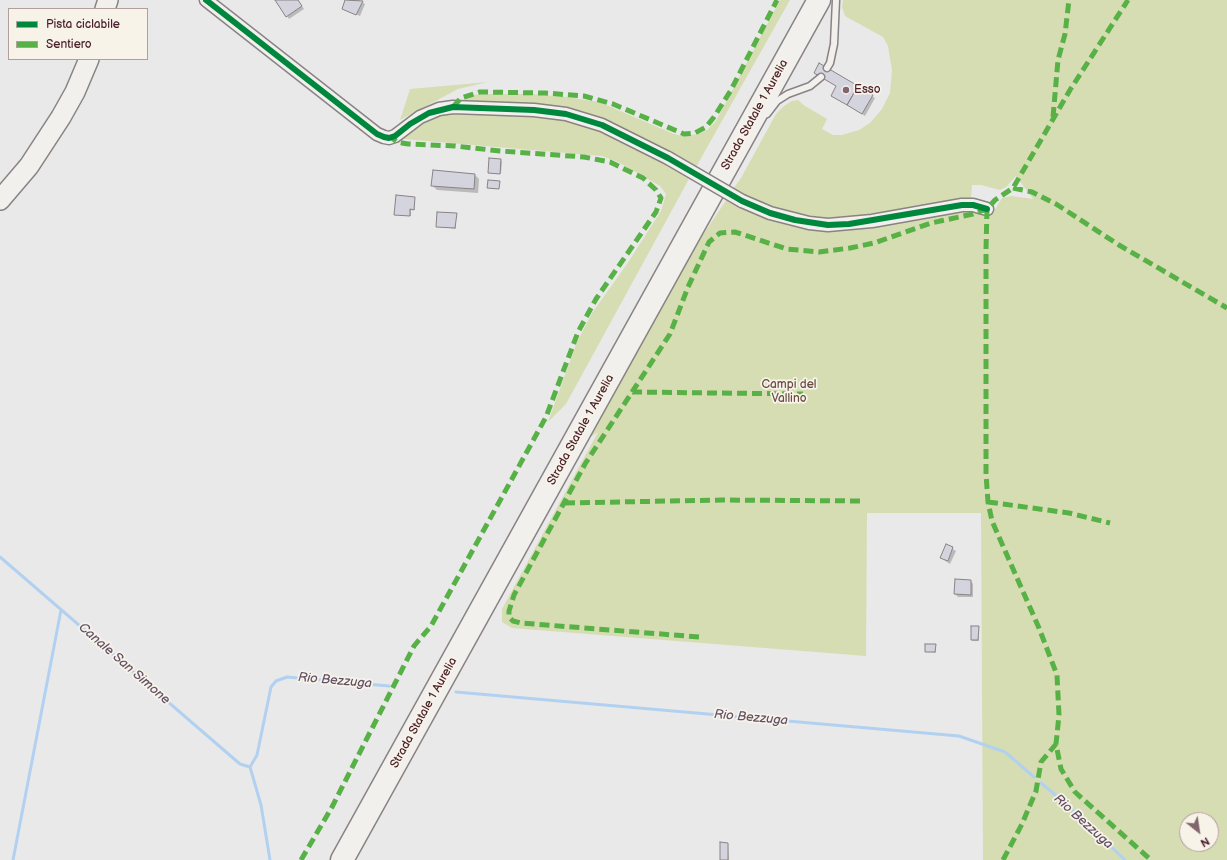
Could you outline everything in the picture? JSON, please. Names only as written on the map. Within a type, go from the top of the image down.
[{"type":"highway","name":"Strada Statale 1 Aurelia","points":[[328,860],[804,0]]},
{"type":"highway","name":"Strada Statale 1 Aurelia","points":[[342,860],[819,0]]},
{"type":"main road","points":[[0,200],[29,166],[61,117],[75,92],[89,60]]},
{"type":"street","points":[[206,0],[377,134],[384,137],[389,138],[395,136],[420,117],[439,109],[454,107],[534,110],[566,114],[602,124],[668,158],[742,201],[770,213],[809,223],[828,225],[872,221],[962,205],[973,205],[987,209]]},
{"type":"lane","points":[[827,68],[830,63],[834,44],[836,0]]},
{"type":"lane","points":[[764,120],[777,101],[788,94],[810,86],[821,77]]},
{"type":"lane","points":[[722,176],[741,156]]},
{"type":"green space","points":[[780,0],[790,0],[696,167],[604,119],[581,111],[555,106],[462,102],[470,95],[486,94],[531,94],[566,97],[599,102],[674,134],[682,136],[699,134],[707,130],[716,121]]},
{"type":"green space","name":"Campi del Vallino","points":[[843,0],[1227,0],[1227,860],[983,860],[981,513],[867,513],[866,656],[512,628],[502,622],[502,609],[598,432],[585,441],[686,260],[727,199],[766,218],[787,225],[807,228],[863,229],[951,210],[969,208],[980,212],[993,213],[1002,198],[1011,196],[1033,199],[1016,176],[1006,187],[1000,190],[981,185],[972,185],[971,199],[845,219],[824,219],[796,215],[765,205],[733,189],[741,178],[776,114],[792,101],[798,100],[827,119],[822,129],[833,135],[842,135],[859,130],[870,123],[882,109],[890,93],[892,70],[888,46],[883,37],[845,16],[842,7]]},
{"type":"green space","points":[[488,82],[458,89],[400,120],[410,89]]},
{"type":"green space","points":[[448,113],[537,116],[573,120],[594,127],[640,150],[689,179],[566,404],[548,422],[577,342],[592,313],[627,264],[661,211],[666,194],[660,186],[618,162],[602,156],[403,139],[410,129],[428,118]]},
{"type":"building","points":[[275,0],[298,0],[302,6],[286,17]]},
{"type":"building","points":[[345,0],[363,1],[356,15],[342,9]]},
{"type":"building","points":[[819,63],[858,86],[847,105],[831,96],[836,86],[814,73]]},
{"type":"building","points":[[858,86],[873,95],[862,114],[847,105]]},
{"type":"building","points":[[489,158],[501,159],[500,174],[488,173]]},
{"type":"building","points":[[433,170],[475,174],[474,189],[431,186]]},
{"type":"building","points":[[488,180],[500,181],[499,189],[487,188]]},
{"type":"building","points":[[396,195],[415,197],[414,210],[410,209],[410,216],[394,215]]},
{"type":"building","points":[[437,212],[457,213],[455,228],[436,227]]},
{"type":"building","points":[[946,544],[953,547],[948,561],[940,558]]},
{"type":"building","points":[[955,579],[971,580],[971,595],[954,594]]},
{"type":"building","points":[[971,626],[979,626],[978,640],[971,640]]},
{"type":"building","points":[[925,644],[936,644],[935,652],[925,652]]},
{"type":"building","points":[[720,842],[728,843],[728,860],[720,860]]},
{"type":"waterway","name":"Canale San Simone","points":[[0,557],[240,764],[250,767]]},
{"type":"waterway","points":[[13,860],[61,610]]},
{"type":"waterway","name":"Rio Bezzuga","points":[[250,767],[257,755],[271,687],[276,681],[287,677],[389,686]]},
{"type":"waterway","name":"Rio Bezzuga","points":[[456,692],[959,736],[1005,752],[1034,777]]},
{"type":"waterway","points":[[250,767],[261,805],[270,860]]},
{"type":"waterway","name":"Rio Bezzuga","points":[[1041,783],[1066,804],[1125,860]]},
{"type":"marked path","points":[[453,107],[461,98],[480,92],[545,93],[584,96],[613,104],[684,134],[695,133],[706,127],[731,90],[777,0]]},
{"type":"marked path","points":[[1053,117],[1058,60],[1065,34],[1069,0]]},
{"type":"marked path","points":[[699,637],[521,623],[513,621],[509,617],[509,611],[514,595],[585,464],[670,334],[688,287],[709,242],[720,233],[735,232],[787,249],[819,252],[874,243],[931,223],[973,214],[987,209],[995,200],[1013,188],[1070,90],[1128,0]]},
{"type":"marked path","points":[[301,860],[332,807],[414,646],[431,626],[546,417],[578,332],[596,299],[656,212],[661,198],[656,190],[643,178],[610,162],[584,157],[455,146],[408,144],[397,142],[392,138]]},
{"type":"marked path","points":[[1013,188],[1032,192],[1056,204],[1119,245],[1227,308]]},
{"type":"marked path","points":[[987,209],[986,474],[988,502],[992,521],[1039,628],[1057,675],[1059,715],[1056,744],[1061,769],[1075,792],[1151,860]]},
{"type":"marked path","points":[[632,392],[803,394]]},
{"type":"marked path","points":[[565,503],[722,500],[864,501]]},
{"type":"marked path","points":[[988,502],[1069,513],[1110,523]]},
{"type":"marked path","points":[[1003,860],[1022,824],[1036,791],[1041,762],[1056,744]]},
{"type":"cycle path","points":[[206,0],[377,134],[384,137],[389,138],[395,136],[410,124],[429,113],[453,107],[534,110],[566,114],[602,125],[668,158],[742,201],[770,213],[795,220],[828,225],[849,224],[962,205],[973,205],[987,209]]},
{"type":"place","name":"Esso","points":[[846,90]]}]
